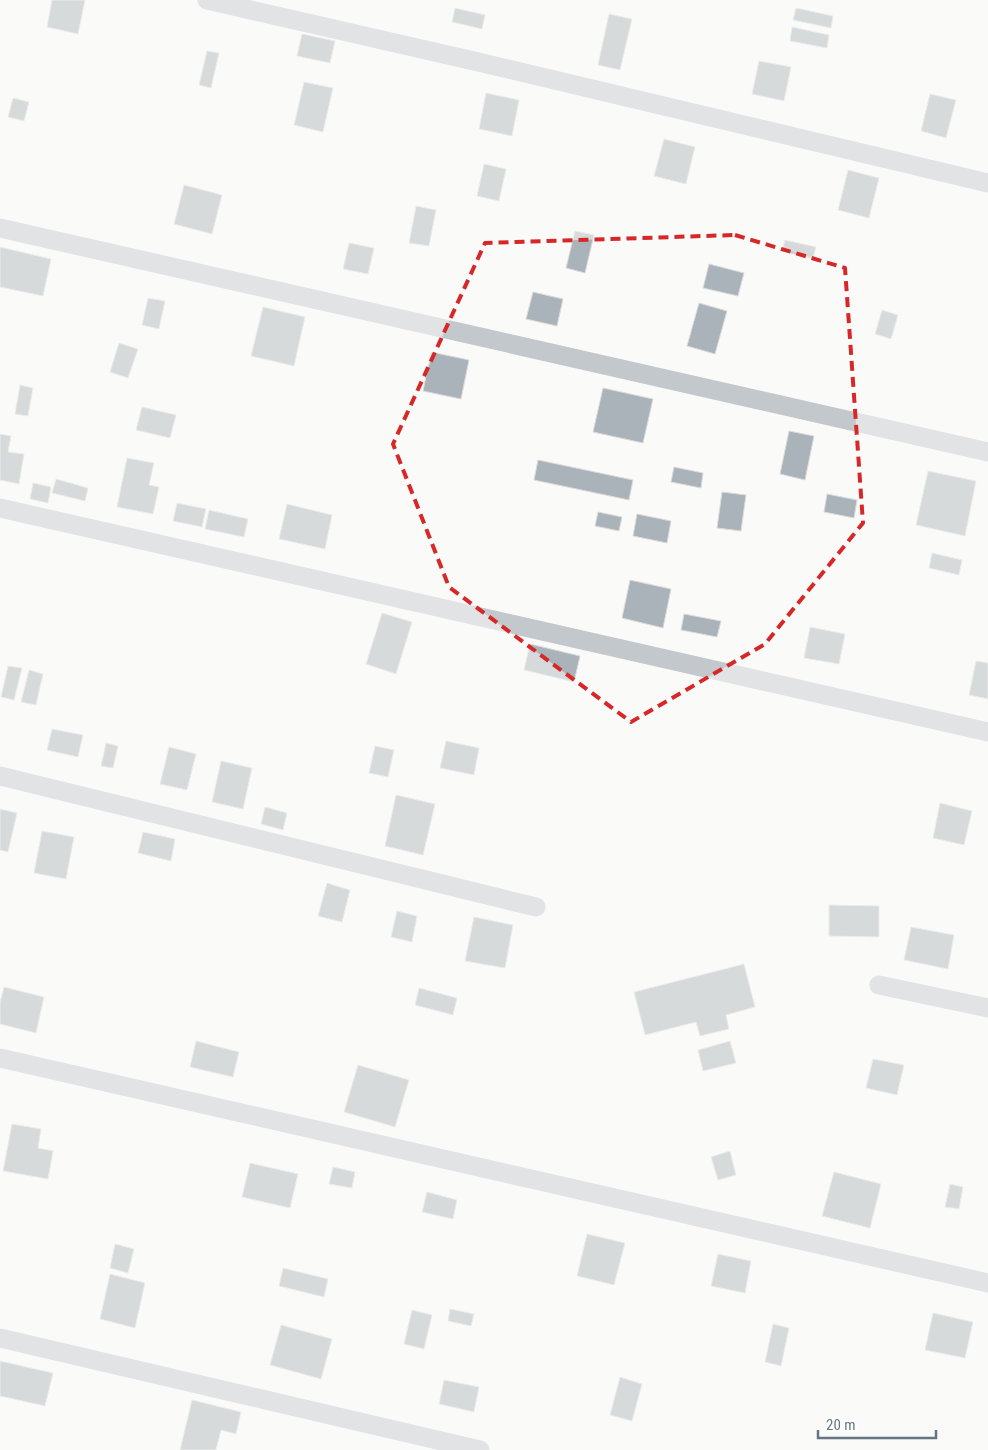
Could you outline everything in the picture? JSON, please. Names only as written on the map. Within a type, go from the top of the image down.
[{"type":"lane","points":[[207,0],[988,183]]},
{"type":"lane","points":[[0,228],[988,452]]},
{"type":"lane","points":[[0,508],[988,732]]},
{"type":"lane","points":[[0,776],[536,907]]},
{"type":"lane","points":[[879,985],[988,1008]]},
{"type":"lane","points":[[0,1058],[988,1283]]},
{"type":"lane","points":[[0,1338],[480,1450]]},
{"type":"highlighted area","points":[[735,235],[845,268],[863,523],[765,644],[631,722],[449,587],[393,444],[485,243]]},
{"type":"building","points":[[52,0],[85,0],[78,34],[47,27]]},
{"type":"building","points":[[455,8],[485,15],[482,29],[452,22]]},
{"type":"building","points":[[796,8],[833,16],[831,28],[793,20]]},
{"type":"building","points":[[609,14],[632,19],[620,70],[598,65]]},
{"type":"building","points":[[792,27],[829,35],[827,48],[790,41]]},
{"type":"building","points":[[302,34],[335,41],[330,63],[297,56]]},
{"type":"building","points":[[207,51],[219,53],[211,88],[199,85]]},
{"type":"building","points":[[759,61],[791,67],[784,101],[752,94]]},
{"type":"building","points":[[304,82],[333,88],[323,132],[294,125]]},
{"type":"building","points":[[486,93],[519,100],[512,136],[479,129]]},
{"type":"building","points":[[930,94],[956,100],[946,138],[921,131]]},
{"type":"building","points":[[13,98],[29,102],[24,121],[8,117]]},
{"type":"building","points":[[664,139],[695,147],[686,184],[654,176]]},
{"type":"building","points":[[484,164],[506,169],[499,201],[477,196]]},
{"type":"building","points":[[848,170],[879,178],[869,218],[838,210]]},
{"type":"building","points":[[184,185],[222,195],[212,234],[174,224]]},
{"type":"building","points":[[416,206],[436,210],[429,246],[409,243]]},
{"type":"building","points":[[575,231],[594,235],[585,273],[566,268]]},
{"type":"building","points":[[785,240],[816,247],[813,258],[782,251]]},
{"type":"building","points":[[349,243],[374,248],[368,274],[343,269]]},
{"type":"building","points":[[0,247],[51,259],[43,296],[0,287]]},
{"type":"building","points":[[709,264],[744,273],[738,296],[703,288]]},
{"type":"building","points":[[533,292],[563,299],[557,326],[526,319]]},
{"type":"building","points":[[148,298],[165,301],[159,329],[142,325]]},
{"type":"building","points":[[699,303],[727,311],[715,354],[687,346]]},
{"type":"building","points":[[263,307],[305,317],[294,366],[251,356]]},
{"type":"building","points":[[882,310],[898,315],[891,339],[875,334]]},
{"type":"building","points":[[119,343],[138,349],[128,378],[110,372]]},
{"type":"building","points":[[431,352],[469,360],[461,399],[423,391]]},
{"type":"building","points":[[20,385],[33,388],[28,416],[15,414]]},
{"type":"building","points":[[603,388],[653,399],[643,443],[593,432]]},
{"type":"building","points":[[142,407],[176,415],[170,438],[136,430]]},
{"type":"building","points":[[789,431],[814,436],[805,480],[780,474]]},
{"type":"building","points":[[0,434],[11,436],[8,452],[24,454],[19,484],[0,480]]},
{"type":"building","points":[[127,458],[154,463],[149,485],[159,487],[153,514],[117,507]]},
{"type":"building","points":[[538,460],[633,480],[629,500],[534,480]]},
{"type":"building","points":[[674,467],[703,473],[701,488],[671,482]]},
{"type":"building","points":[[928,471],[976,481],[965,536],[916,525]]},
{"type":"building","points":[[56,479],[88,488],[85,501],[52,493]]},
{"type":"building","points":[[33,483],[51,487],[48,503],[30,499]]},
{"type":"building","points":[[722,492],[746,495],[741,531],[717,528]]},
{"type":"building","points":[[827,494],[857,500],[854,518],[824,512]]},
{"type":"building","points":[[177,503],[206,509],[202,527],[173,521]]},
{"type":"building","points":[[287,504],[332,515],[325,549],[279,539]]},
{"type":"building","points":[[209,510],[248,519],[244,537],[205,529]]},
{"type":"building","points":[[598,512],[622,517],[619,531],[595,526]]},
{"type":"building","points":[[637,514],[671,521],[667,543],[633,536]]},
{"type":"building","points":[[932,553],[962,560],[959,575],[929,568]]},
{"type":"building","points":[[630,580],[671,589],[663,628],[622,618]]},
{"type":"building","points":[[382,613],[412,622],[396,674],[366,664]]},
{"type":"building","points":[[684,614],[721,621],[717,637],[681,630]]},
{"type":"building","points":[[810,627],[845,634],[839,664],[804,658]]},
{"type":"building","points":[[530,644],[580,656],[574,682],[524,670]]},
{"type":"building","points":[[976,661],[988,663],[988,699],[969,695]]},
{"type":"building","points":[[8,666],[22,668],[14,700],[1,697]]},
{"type":"building","points":[[29,670],[43,674],[36,705],[21,702]]},
{"type":"building","points":[[52,729],[83,735],[78,757],[47,750]]},
{"type":"building","points":[[446,741],[479,748],[474,775],[440,768]]},
{"type":"building","points":[[106,743],[118,746],[113,768],[101,766]]},
{"type":"building","points":[[375,746],[394,750],[388,777],[369,773]]},
{"type":"building","points":[[169,747],[196,754],[187,790],[160,784]]},
{"type":"building","points":[[221,761],[252,768],[243,809],[212,802]]},
{"type":"building","points":[[396,795],[435,804],[423,855],[385,846]]},
{"type":"building","points":[[940,803],[972,811],[964,845],[933,838]]},
{"type":"building","points":[[265,807],[287,813],[283,830],[261,824]]},
{"type":"building","points":[[0,809],[17,813],[8,852],[0,850]]},
{"type":"building","points":[[42,831],[74,837],[66,879],[34,873]]},
{"type":"building","points":[[143,832],[175,839],[171,861],[138,853]]},
{"type":"building","points":[[327,883],[350,890],[342,922],[318,916]]},
{"type":"building","points":[[829,905],[879,906],[879,937],[829,936]]},
{"type":"building","points":[[397,911],[417,916],[412,942],[391,937]]},
{"type":"building","points":[[474,917],[513,925],[505,968],[465,961]]},
{"type":"building","points":[[911,927],[954,935],[948,969],[904,960]]},
{"type":"building","points":[[744,964],[755,1007],[726,1015],[729,1029],[700,1036],[696,1022],[645,1035],[634,992]]},
{"type":"building","points":[[4,987],[44,997],[36,1033],[0,1024],[0,1002]]},
{"type":"building","points":[[419,988],[457,998],[453,1015],[415,1005]]},
{"type":"building","points":[[196,1041],[239,1052],[233,1077],[190,1067]]},
{"type":"building","points":[[730,1041],[736,1063],[703,1071],[698,1050]]},
{"type":"building","points":[[873,1059],[904,1065],[897,1095],[866,1088]]},
{"type":"building","points":[[358,1065],[409,1080],[395,1127],[344,1112]]},
{"type":"building","points":[[12,1124],[41,1129],[38,1148],[53,1151],[48,1179],[3,1171]]},
{"type":"building","points":[[730,1151],[736,1175],[718,1180],[711,1157]]},
{"type":"building","points":[[250,1163],[298,1174],[290,1208],[242,1197]]},
{"type":"building","points":[[333,1167],[355,1172],[352,1188],[329,1184]]},
{"type":"building","points":[[834,1172],[881,1184],[870,1228],[822,1216]]},
{"type":"building","points":[[950,1184],[963,1187],[959,1209],[945,1207]]},
{"type":"building","points":[[427,1192],[457,1200],[453,1219],[422,1212]]},
{"type":"building","points":[[587,1234],[625,1243],[614,1285],[577,1276]]},
{"type":"building","points":[[115,1244],[134,1249],[128,1273],[110,1268]]},
{"type":"building","points":[[718,1254],[751,1261],[745,1293],[711,1286]]},
{"type":"building","points":[[283,1268],[328,1279],[324,1297],[279,1286]]},
{"type":"building","points":[[110,1274],[145,1283],[135,1328],[100,1319]]},
{"type":"building","points":[[450,1309],[474,1314],[471,1326],[448,1321]]},
{"type":"building","points":[[412,1310],[432,1315],[424,1349],[404,1344]]},
{"type":"building","points":[[933,1313],[973,1322],[965,1358],[925,1350]]},
{"type":"building","points":[[773,1324],[789,1328],[781,1366],[765,1362]]},
{"type":"building","points":[[281,1325],[332,1339],[321,1379],[270,1365]]},
{"type":"building","points":[[0,1361],[53,1373],[45,1406],[0,1396]]},
{"type":"building","points":[[620,1377],[642,1384],[632,1421],[610,1415]]},
{"type":"building","points":[[444,1380],[479,1387],[474,1412],[439,1404]]},
{"type":"building","points":[[192,1400],[241,1412],[236,1434],[221,1430],[216,1450],[180,1450]]}]
